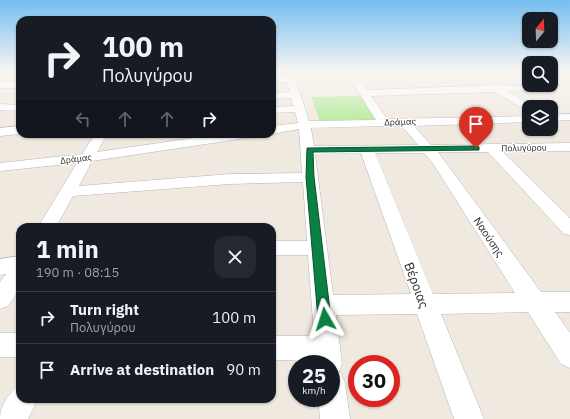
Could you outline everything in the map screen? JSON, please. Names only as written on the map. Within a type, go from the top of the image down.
[{"type":"street","points":[[295,92],[305,125],[309,150],[310,177],[328,355]]},
{"type":"street","points":[[364,93],[412,92]]},
{"type":"street","points":[[501,92],[522,105]]},
{"type":"street","points":[[364,93],[384,123]]},
{"type":"street","points":[[276,97],[298,102]]},
{"type":"street","points":[[276,109],[298,102]]},
{"type":"street","points":[[0,107],[16,108]]},
{"type":"street","points":[[558,118],[570,118]]},
{"type":"street","name":"Δράμας","points":[[276,129],[305,125],[522,119]]},
{"type":"street","name":"Ναούσης","points":[[405,122],[428,149],[570,356]]},
{"type":"street","points":[[0,132],[16,130]]},
{"type":"street","points":[[49,223],[99,138]]},
{"type":"street","name":"Δράμας","points":[[0,167],[87,158],[220,138]]},
{"type":"street","points":[[554,147],[570,160]]},
{"type":"street","name":"Πολυγύρου","points":[[309,150],[570,147]]},
{"type":"street","points":[[492,148],[570,229]]},
{"type":"street","name":"Βέροιας","points":[[367,150],[468,419]]},
{"type":"street","points":[[66,192],[230,179],[310,177]]},
{"type":"street","points":[[276,248],[317,248]]},
{"type":"street","points":[[0,267],[16,265]]},
{"type":"street","points":[[0,299],[16,277]]},
{"type":"street","points":[[323,305],[570,302]]},
{"type":"street","points":[[0,345],[16,345]]},
{"type":"street","points":[[276,349],[321,355]]},
{"type":"street","points":[[12,419],[22,403]]},
{"type":"street","points":[[333,407],[334,419]]},
{"type":"green space","points":[[364,96],[380,120],[320,121],[311,97]]},
{"type":"route","points":[[325,319],[310,177],[309,150],[476,148]]}]
